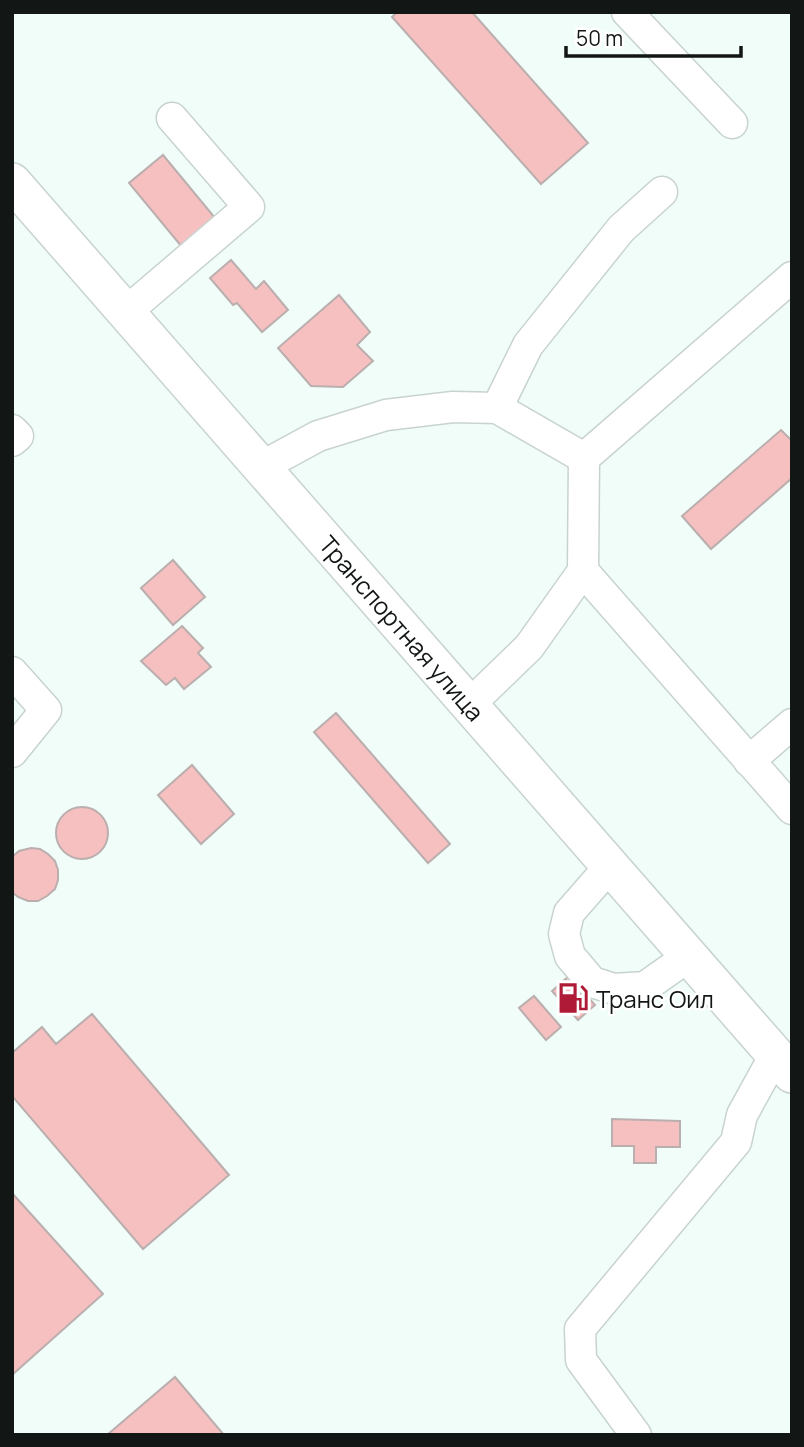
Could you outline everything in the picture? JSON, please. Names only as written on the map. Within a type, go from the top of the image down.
[{"type":"main road","name":"Транспортная улица","points":[[18,200],[126,312],[783,1065]]},
{"type":"street","points":[[627,12],[732,123]]},
{"type":"street","points":[[126,312],[249,207],[172,118]]},
{"type":"street","points":[[497,408],[528,345],[621,229],[662,192]]},
{"type":"street","points":[[469,705],[529,647],[583,571],[584,458],[792,277]]},
{"type":"street","points":[[261,467],[318,436],[386,415],[453,407],[497,408],[584,458]]},
{"type":"street","points":[[12,430],[18,436],[12,441]]},
{"type":"street","points":[[583,571],[792,809]]},
{"type":"street","points":[[12,672],[46,710],[12,752]]},
{"type":"street","points":[[749,761],[792,724]]},
{"type":"street","points":[[610,866],[569,913],[564,934],[570,956],[592,982],[614,989],[645,987],[689,956]]},
{"type":"street","points":[[636,1435],[581,1360],[580,1329],[737,1142],[741,1115],[783,1065]]},
{"type":"building","points":[[397,12],[472,12],[588,143],[541,184],[392,17]]},
{"type":"building","points":[[163,155],[216,219],[182,247],[129,183]]},
{"type":"building","points":[[231,260],[256,289],[264,281],[288,310],[262,332],[237,303],[233,305],[210,278]]},
{"type":"building","points":[[339,295],[370,332],[357,345],[373,361],[343,387],[311,386],[278,348]]},
{"type":"building","points":[[781,430],[792,441],[792,478],[711,549],[682,516]]},
{"type":"building","points":[[173,560],[205,597],[173,625],[141,588]]},
{"type":"building","points":[[182,626],[203,648],[198,653],[211,667],[184,689],[175,678],[166,685],[141,661]]},
{"type":"building","points":[[336,713],[450,844],[428,863],[314,732]]},
{"type":"building","points":[[192,765],[234,814],[201,844],[158,795]]},
{"type":"building","points":[[82,807],[101,814],[108,833],[101,852],[82,859],[63,852],[56,833],[63,814]]},
{"type":"building","points":[[31,848],[48,854],[55,861],[58,870],[55,889],[38,901],[28,901],[12,892],[12,857],[19,851]]},
{"type":"building","name":"Транс Оил","points":[[569,976],[595,1005],[578,1020],[552,991]]},
{"type":"building","points":[[534,996],[561,1027],[546,1040],[519,1008]]},
{"type":"building","points":[[92,1014],[229,1175],[143,1249],[12,1096],[12,1053],[42,1027],[56,1044]]},
{"type":"building","points":[[612,1119],[680,1121],[680,1147],[656,1147],[656,1163],[634,1163],[634,1146],[612,1146]]},
{"type":"building","points":[[12,1193],[103,1294],[12,1375]]},
{"type":"building","points":[[175,1377],[224,1435],[107,1435]]},
{"type":"place","name":"Транс Оил","points":[[573,998]]}]
